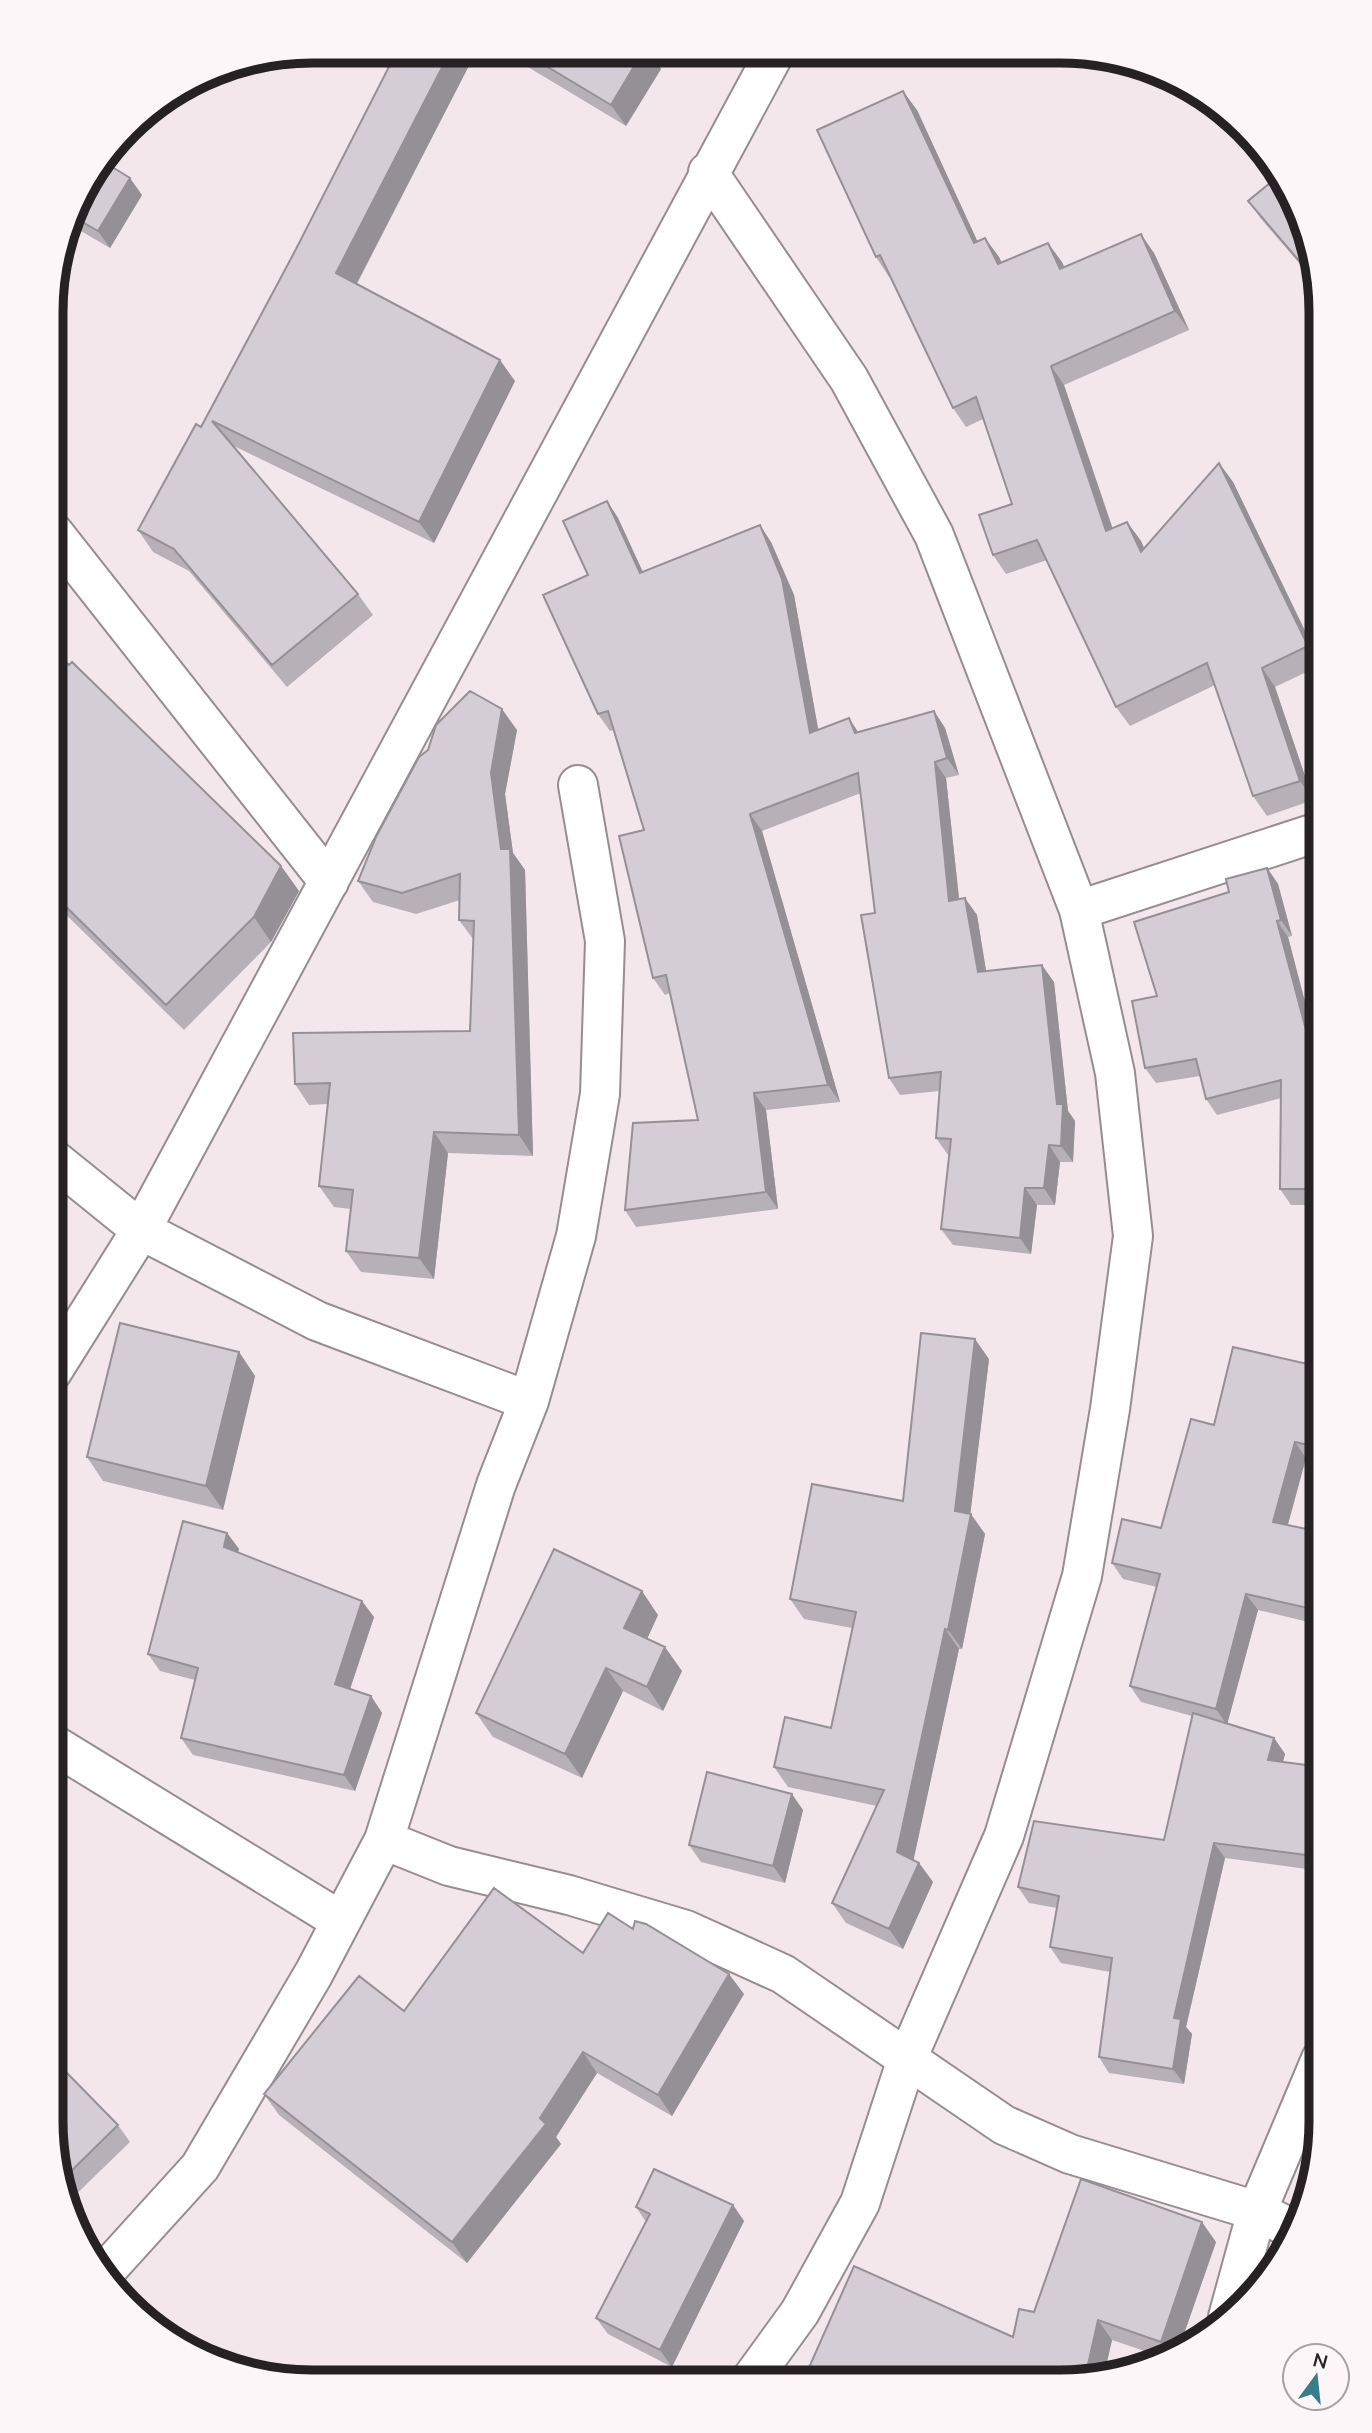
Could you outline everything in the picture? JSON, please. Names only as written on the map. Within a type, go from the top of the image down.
[{"type":"street","points":[[63,1354],[141,1230],[769,63]]},
{"type":"street","points":[[708,172],[849,379],[934,535],[1079,910],[1115,1073],[1133,1236],[1110,1409],[1082,1576],[1004,1836],[907,2060],[860,2203],[800,2312],[758,2370]]},
{"type":"street","points":[[63,544],[329,882]]},
{"type":"street","points":[[109,2266],[200,2166],[314,1973],[384,1840],[496,1485],[529,1401],[576,1236],[600,1094],[605,941],[578,785]]},
{"type":"street","points":[[1079,910],[1309,835]]},
{"type":"street","points":[[63,1167],[141,1230],[317,1321],[529,1401]]},
{"type":"street","points":[[63,1750],[341,1921]]},
{"type":"street","points":[[384,1840],[449,1866],[569,1895],[686,1930],[783,1974],[1004,2124],[1070,2154],[1257,2211],[1286,2226]]},
{"type":"street","points":[[1233,2300],[1257,2211],[1309,2088]]},
{"type":"building","points":[[390,64],[444,64],[336,273],[500,360],[419,522],[212,421],[358,594],[272,665],[174,549],[138,530],[196,424],[201,427]]},
{"type":"building","points":[[542,64],[636,64],[611,105]]},
{"type":"building","points":[[903,91],[974,243],[985,238],[998,264],[1048,243],[1060,269],[1141,234],[1175,311],[1051,366],[1106,531],[1127,522],[1141,552],[1219,463],[1308,646],[1262,668],[1300,781],[1253,796],[1207,663],[1116,707],[1037,540],[993,555],[979,515],[1012,504],[976,397],[953,408],[880,255],[876,257],[817,130]]},
{"type":"building","points":[[110,166],[130,178],[98,231],[80,221]]},
{"type":"building","points":[[1272,182],[1296,232],[1305,267],[1248,201]]},
{"type":"building","points":[[607,501],[640,573],[760,525],[782,579],[810,733],[849,718],[855,733],[934,711],[947,758],[935,762],[949,901],[965,898],[978,972],[1042,965],[1057,1104],[1063,1104],[1061,1146],[1049,1145],[1044,1188],[1025,1188],[1020,1238],[941,1229],[951,1139],[936,1138],[941,1072],[889,1078],[861,915],[875,913],[858,773],[750,814],[828,1085],[754,1093],[766,1192],[625,1210],[633,1123],[698,1120],[666,975],[653,978],[619,836],[644,830],[608,711],[598,714],[543,595],[588,575],[563,521]]},
{"type":"building","points":[[63,660],[69,665],[72,662],[281,866],[254,917],[166,1005],[63,904]]},
{"type":"building","points":[[470,691],[502,709],[491,773],[501,849],[510,849],[519,1135],[434,1132],[419,1258],[346,1251],[353,1190],[319,1186],[330,1083],[295,1084],[293,1033],[470,1031],[474,921],[459,920],[460,874],[402,893],[358,881],[376,837],[419,757],[428,750],[436,725]]},
{"type":"building","points":[[1267,868],[1281,920],[1277,921],[1309,1041],[1309,1189],[1280,1189],[1281,1080],[1206,1099],[1196,1059],[1145,1068],[1132,1001],[1157,996],[1134,922],[1229,892],[1226,879]]},
{"type":"building","points":[[120,1323],[239,1352],[206,1486],[87,1457]]},
{"type":"building","points":[[921,1333],[975,1339],[955,1511],[971,1514],[948,1630],[945,1629],[897,1852],[919,1863],[889,1929],[832,1903],[884,1790],[774,1767],[785,1717],[831,1728],[856,1612],[790,1599],[812,1484],[903,1501]]},
{"type":"building","points":[[1233,1347],[1309,1364],[1309,1445],[1295,1442],[1273,1522],[1309,1530],[1309,1608],[1246,1594],[1216,1709],[1130,1686],[1160,1574],[1112,1563],[1122,1519],[1161,1528],[1191,1419],[1214,1425]]},
{"type":"building","points":[[183,1521],[227,1533],[224,1547],[362,1601],[335,1684],[371,1696],[344,1775],[181,1738],[198,1668],[148,1654]]},
{"type":"building","points":[[554,1549],[642,1591],[624,1628],[665,1647],[647,1687],[606,1668],[565,1754],[476,1713]]},
{"type":"building","points":[[1193,1713],[1274,1738],[1268,1760],[1309,1765],[1309,1855],[1214,1843],[1174,2018],[1181,2019],[1173,2069],[1099,2057],[1112,1958],[1050,1947],[1059,1896],[1018,1887],[1034,1821],[1164,1840]]},
{"type":"building","points":[[707,1772],[792,1794],[773,1866],[689,1845]]},
{"type":"building","points":[[494,1888],[583,1953],[608,1913],[633,1929],[635,1921],[646,1924],[729,1974],[658,2095],[583,2052],[540,2118],[546,2124],[452,2242],[264,2094],[359,1976],[404,2011]]},
{"type":"building","points":[[66,2072],[118,2125],[69,2173],[63,2121],[63,2075]]},
{"type":"building","points":[[654,2169],[733,2205],[660,2350],[596,2318],[650,2214],[636,2207]]},
{"type":"building","points":[[1081,2179],[1202,2222],[1161,2342],[1098,2320],[1087,2368],[808,2370],[854,2266],[1013,2337],[1019,2309],[1034,2312]]}]
